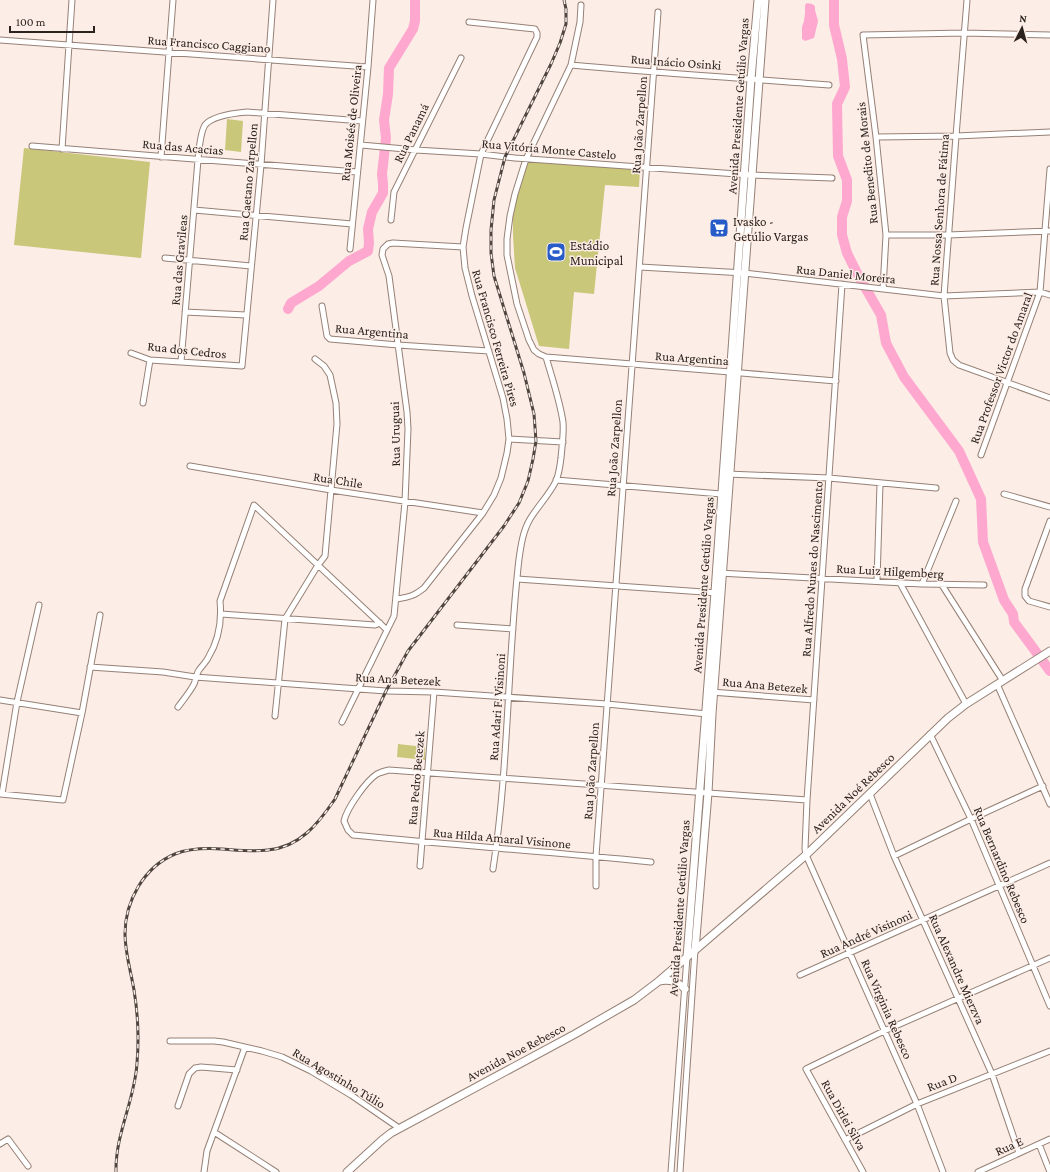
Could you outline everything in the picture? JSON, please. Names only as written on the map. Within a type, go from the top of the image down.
[{"type":"main road","name":"Avenida Presidente Getúlio Vargas","points":[[748,175],[751,79],[758,0]]},
{"type":"main road","name":"Avenida Presidente Getúlio Vargas","points":[[687,956],[699,792],[708,714],[720,573],[740,273],[748,175],[759,80],[765,0]]},
{"type":"main road","name":"Avenida Presidente Getúlio Vargas","points":[[720,573],[721,494],[726,474]]},
{"type":"main road","name":"Avenida Noé Rebesco","points":[[695,950],[806,855],[930,734],[966,704],[1048,653]]},
{"type":"main road","name":"Avenida Presidente Getúlio Vargas","points":[[695,950],[708,793],[708,714]]},
{"type":"main road","name":"Avenida Noe Rebesco","points":[[347,1172],[382,1140],[399,1128],[576,1034],[634,1000],[695,950]]},
{"type":"main road","points":[[659,981],[670,980],[679,984],[685,989]]},
{"type":"street","points":[[62,149],[72,0]]},
{"type":"street","points":[[162,157],[173,0]]},
{"type":"street","name":"Rua Caetano Zarpellon","points":[[242,366],[261,164],[273,0]]},
{"type":"street","name":"Rua Moisés de Oliveira","points":[[350,249],[361,144],[373,0]]},
{"type":"street","name":"Rua Nossa Senhora de Fátima","points":[[967,0],[944,296],[950,353],[953,360],[959,365],[1008,382]]},
{"type":"street","points":[[546,357],[534,350],[529,340],[517,304],[508,255],[507,239],[514,194],[526,159],[570,65],[580,22],[581,5]]},
{"type":"street","name":"Rua João Zarpellon","points":[[596,886],[596,856],[622,486],[640,267],[658,12]]},
{"type":"street","name":"Rua Francisco Ferreira Pires","points":[[397,599],[410,597],[417,594],[424,588],[482,513],[494,495],[501,478],[509,439],[503,398],[472,296],[465,268],[463,247],[481,154],[537,37],[537,33],[535,29],[469,22]]},
{"type":"street","points":[[964,34],[1050,35]]},
{"type":"street","name":"Rua Benedito de Morais","points":[[883,288],[886,235],[876,137],[863,35],[964,34]]},
{"type":"street","name":"Rua Francisco Caggiano","points":[[0,40],[368,67]]},
{"type":"street","name":"Rua Panamá","points":[[391,220],[394,192],[461,58]]},
{"type":"street","name":"Rua Inácio Osinki","points":[[570,65],[829,85]]},
{"type":"street","name":"Rua das Gravileas","points":[[181,362],[198,160],[202,131],[206,124],[212,119],[235,113],[247,112],[362,121]]},
{"type":"street","points":[[876,137],[956,136],[1050,132]]},
{"type":"street","name":"Rua Vitória Monte Castelo","points":[[361,144],[526,159],[748,175],[832,178]]},
{"type":"street","name":"Rua das Acacias","points":[[32,146],[357,172]]},
{"type":"street","name":"Rua Professor Victor do Amaral","points":[[981,455],[1040,292],[1047,231],[1050,169]]},
{"type":"street","points":[[194,210],[352,224]]},
{"type":"street","points":[[886,235],[1047,231]]},
{"type":"street","name":"Rua Uruguai","points":[[342,722],[394,616],[397,599],[405,502],[408,429],[390,276],[382,255],[383,249],[388,244],[393,243],[463,247]]},
{"type":"street","points":[[164,258],[251,266]]},
{"type":"street","name":"Rua Daniel Moreira","points":[[640,267],[740,273],[944,296],[1040,292],[1050,295]]},
{"type":"street","name":"Rua Alfredo Nunes do Nascimento","points":[[806,855],[805,842],[807,800],[842,284]]},
{"type":"street","name":"Rua Argentina","points":[[322,306],[327,336],[330,339],[489,351]]},
{"type":"street","points":[[185,312],[246,315]]},
{"type":"street","name":"Rua dos Cedros","points":[[130,353],[150,360],[242,366]]},
{"type":"street","name":"Rua Argentina","points":[[546,357],[836,381]]},
{"type":"street","name":"Rua Adari F. Visinoni","points":[[493,869],[503,779],[513,629],[521,546],[525,528],[556,480],[560,467],[563,442],[563,423],[561,413],[546,357]]},
{"type":"street","points":[[275,716],[285,619],[325,556],[337,424],[336,403],[330,375],[324,366],[315,359]]},
{"type":"street","points":[[143,403],[150,360]]},
{"type":"street","points":[[1008,382],[1050,398]]},
{"type":"street","points":[[509,439],[563,442]]},
{"type":"street","name":"Rua Chile","points":[[190,466],[405,502],[482,513]]},
{"type":"street","points":[[726,474],[829,478],[880,484],[936,488]]},
{"type":"street","points":[[556,480],[721,494]]},
{"type":"street","points":[[877,581],[880,484]]},
{"type":"street","points":[[1004,494],[1050,507]]},
{"type":"street","points":[[922,584],[956,501]]},
{"type":"street","points":[[178,707],[194,684],[195,677],[209,657],[216,642],[220,626],[220,601],[254,505],[387,630]]},
{"type":"street","points":[[1050,521],[1025,589],[1025,596],[1029,600],[1050,608]]},
{"type":"street","name":"Rua Luiz Hilgemberg","points":[[720,573],[984,586]]},
{"type":"street","points":[[517,580],[718,593]]},
{"type":"street","points":[[900,582],[966,704]]},
{"type":"street","points":[[942,585],[1000,682],[1050,804]]},
{"type":"street","points":[[39,605],[17,702],[1,794],[63,800],[82,713],[100,615]]},
{"type":"street","points":[[221,614],[375,625],[380,623]]},
{"type":"street","points":[[457,624],[513,629]]},
{"type":"street","name":"Rua Ana Betezek","points":[[90,667],[163,672],[195,677],[358,689],[434,692],[607,704],[708,714]]},
{"type":"street","name":"Rua Pedro Betezek","points":[[420,866],[434,692]]},
{"type":"street","name":"Rua Ana Betezek","points":[[710,692],[814,700]]},
{"type":"street","points":[[0,700],[82,713]]},
{"type":"street","name":"Rua Bernardino Rebesco","points":[[930,734],[971,819],[1050,1006]]},
{"type":"street","name":"Rua Hilda Amaral Visinone","points":[[427,773],[389,770],[378,773],[371,779],[348,809],[344,821],[348,830],[353,834],[422,842],[596,856],[650,862]]},
{"type":"street","points":[[427,773],[807,800]]},
{"type":"street","points":[[894,856],[1042,786]]},
{"type":"street","name":"Rua Alexandre Mierzva","points":[[870,794],[894,856],[992,1074],[1019,1153]]},
{"type":"street","name":"Rua Virginia Rebesco","points":[[806,855],[917,1104],[943,1172]]},
{"type":"street","name":"Rua André Visinoni","points":[[800,975],[1050,863]]},
{"type":"street","name":"Avenida Presidente Getúlio Vargas","points":[[680,1172],[695,950]]},
{"type":"street","name":"Avenida Presidente Getúlio Vargas","points":[[671,1172],[687,956]]},
{"type":"street","points":[[884,1031],[1050,958]]},
{"type":"street","name":"Rua Dirlei Silva","points":[[863,1172],[806,1069],[884,1031]]},
{"type":"street","name":"Rua Agostinho Túlio","points":[[170,1041],[214,1041],[245,1047],[282,1057],[311,1071],[399,1128]]},
{"type":"street","points":[[204,1172],[208,1151],[214,1132],[245,1047]]},
{"type":"street","name":"Rua D","points":[[845,1140],[917,1104],[1050,1051]]},
{"type":"street","points":[[178,1106],[189,1074],[195,1068],[201,1067],[237,1070]]},
{"type":"street","points":[[678,1074],[686,1075]]},
{"type":"street","points":[[214,1132],[276,1172]]},
{"type":"street","points":[[0,1144],[8,1139],[28,1166]]},
{"type":"street","name":"Rua E","points":[[978,1172],[1050,1139]]},
{"type":"street","points":[[1039,1144],[1050,1172]]},
{"type":"street","points":[[354,1165],[358,1172]]},
{"type":"shaded area","points":[[807,3],[815,6],[818,21],[814,38],[805,41],[802,39],[802,27],[805,5]]},
{"type":"shaded area","points":[[227,119],[243,121],[241,152],[225,150]]},
{"type":"shaded area","points":[[24,148],[150,162],[141,258],[14,245]]},
{"type":"shaded area","name":"Estádio Municipal","points":[[526,162],[640,169],[639,187],[605,185],[594,294],[574,292],[569,349],[539,346],[515,268],[513,214]]},
{"type":"shaded area","points":[[398,744],[425,747],[425,760],[397,757]]},
{"type":"waterway","points":[[288,309],[291,303],[319,286],[349,261],[368,251],[368,229],[372,212],[383,193],[382,174],[386,138],[384,120],[388,94],[389,68],[413,29],[415,21],[415,0]]},
{"type":"waterway","points":[[834,0],[834,25],[842,59],[845,87],[837,104],[838,156],[847,180],[847,201],[842,217],[842,235],[847,253],[881,315],[886,343],[904,377],[959,451],[981,499],[983,542],[1004,600],[1013,614],[1014,622],[1050,671]]},
{"type":"railway","points":[[116,1172],[119,1144],[133,1090],[137,1063],[138,1036],[136,1008],[125,934],[128,909],[138,886],[154,867],[175,854],[198,849],[257,851],[279,848],[299,839],[315,825],[335,799],[386,691],[408,651],[504,526],[519,503],[528,481],[536,441],[534,414],[524,373],[494,276],[491,253],[491,230],[494,200],[505,157],[560,43],[566,24],[566,9],[564,0]]},
{"type":"place","name":"Ivasko - Getúlio Vargas","points":[[719,228]]},
{"type":"place","name":"Estádio Municipal","points":[[556,252]]}]
